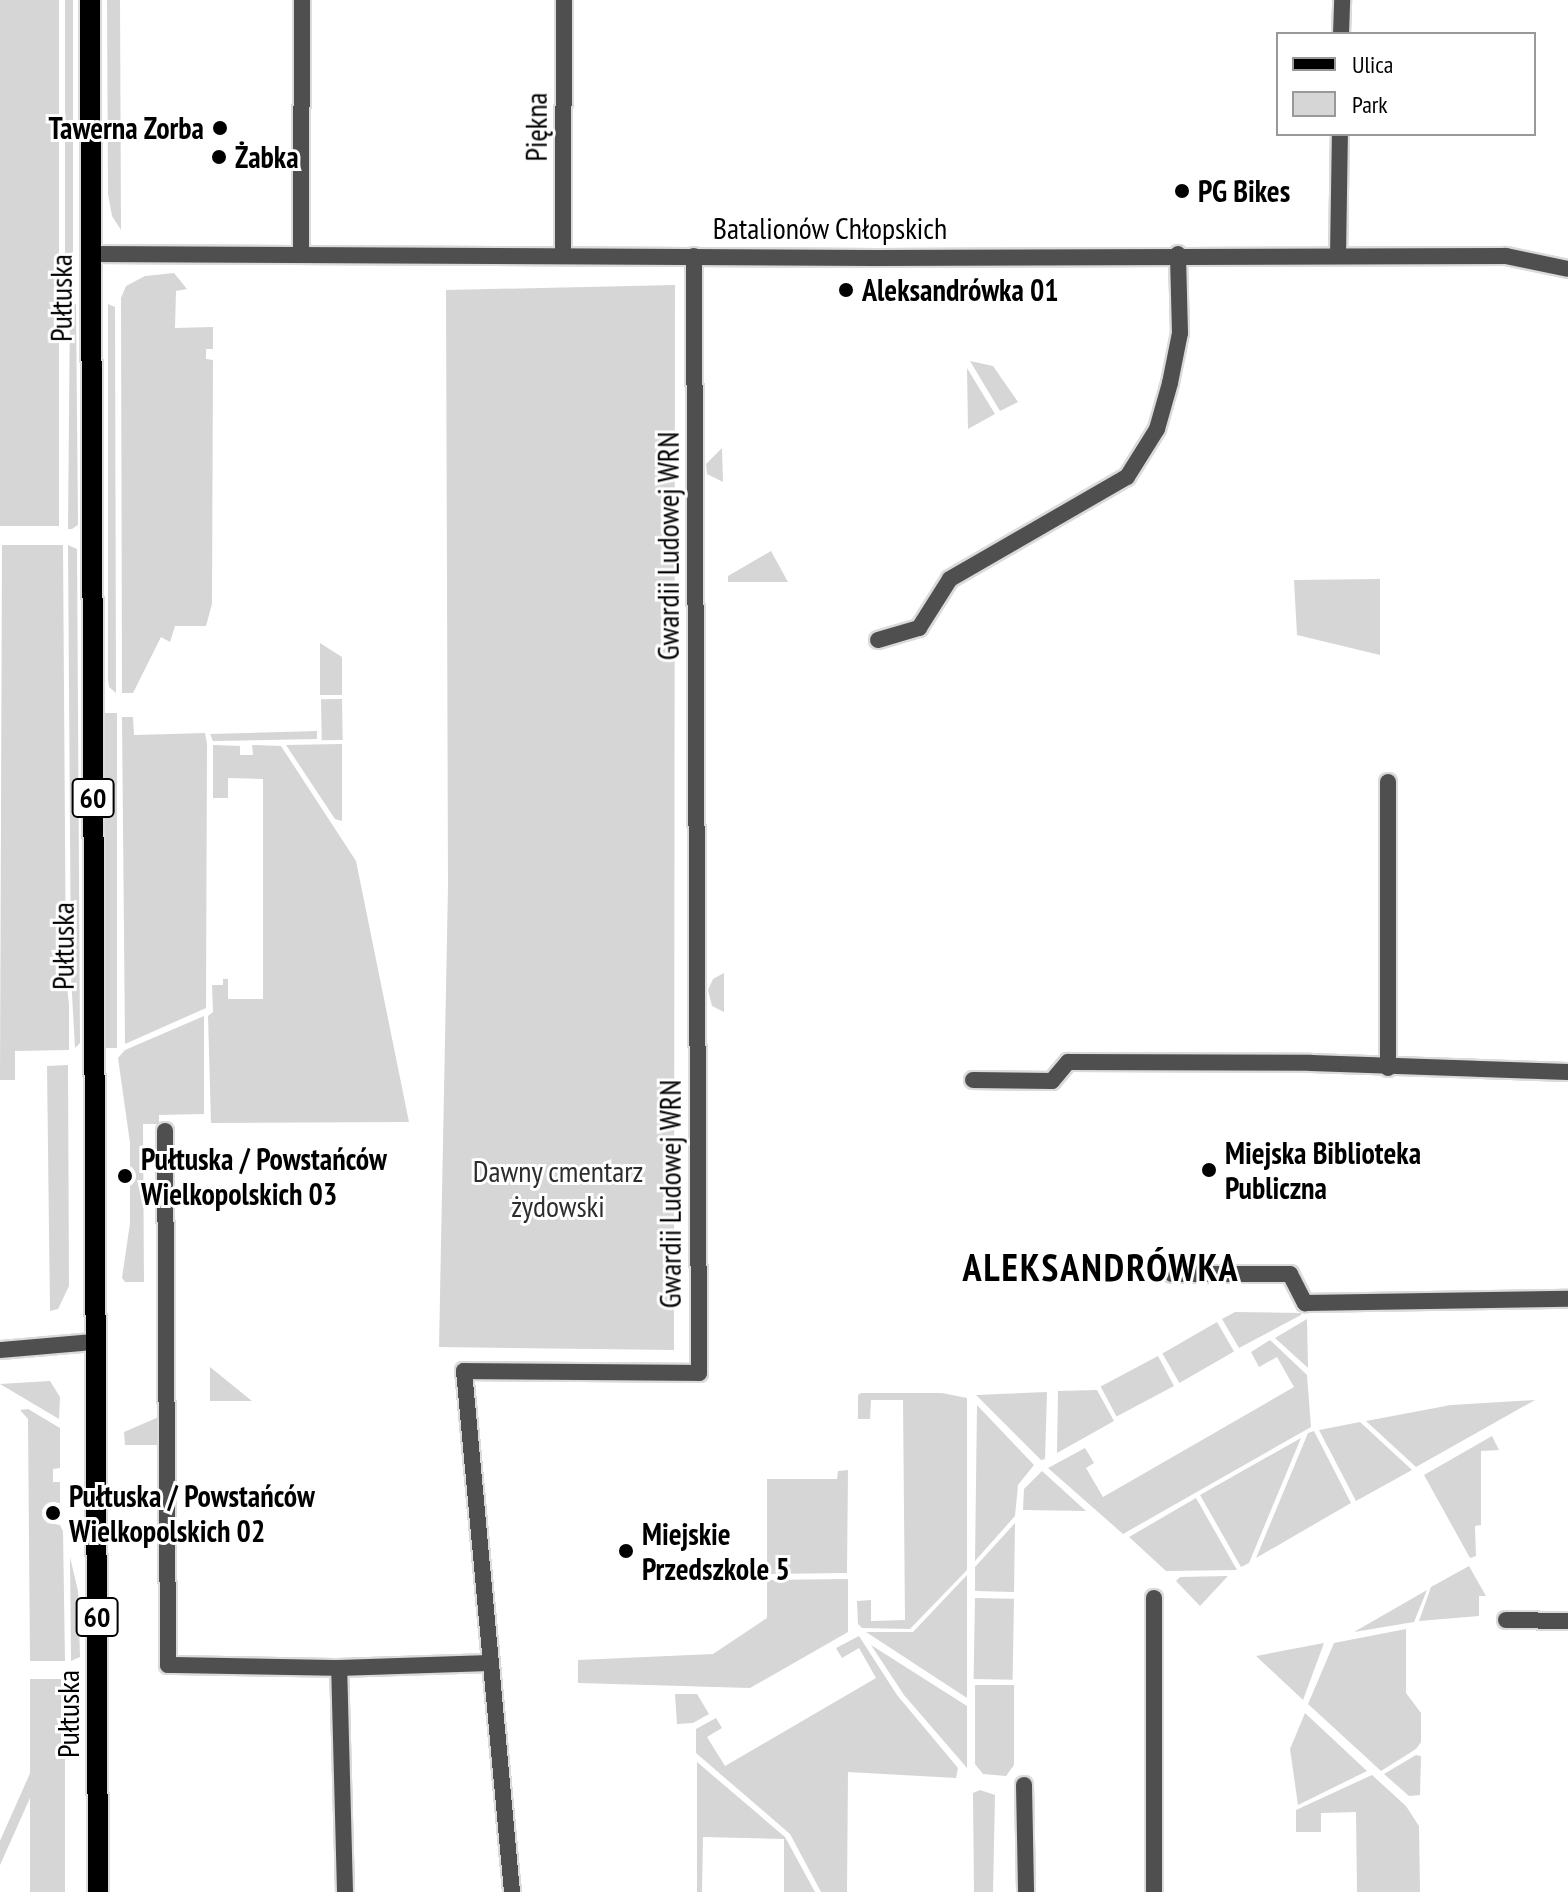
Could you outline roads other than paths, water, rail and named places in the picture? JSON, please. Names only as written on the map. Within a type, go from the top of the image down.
[{"type":"main road","name":"Pułtuska","points":[[90,0],[98,1892]]},
{"type":"street","points":[[301,255],[302,0]]},
{"type":"street","name":"Piękna","points":[[563,254],[564,0]]},
{"type":"street","points":[[1341,32],[1342,0]]},
{"type":"street","points":[[1338,256],[1340,136]]},
{"type":"street","name":"Batalionów Chłopskich","points":[[91,254],[1506,256],[1568,269]]},
{"type":"street","points":[[878,640],[919,628],[950,579],[1127,477],[1157,429],[1170,383],[1180,333],[1178,254]]},
{"type":"street","name":"Gwardii Ludowej WRN","points":[[512,1892],[464,1371],[699,1373],[694,256]]},
{"type":"street","points":[[1388,782],[1388,1068]]},
{"type":"street","points":[[973,1080],[1052,1081],[1068,1062],[1311,1063],[1568,1072]]},
{"type":"street","points":[[165,1131],[168,1665],[339,1668],[489,1663]]},
{"type":"street","points":[[1172,1274],[1290,1274],[1305,1303],[1568,1299]]},
{"type":"street","points":[[0,1350],[94,1342]]},
{"type":"street","points":[[1154,1598],[1154,1892]]},
{"type":"street","points":[[1506,1620],[1568,1621]]},
{"type":"street","points":[[339,1668],[345,1892]]},
{"type":"street","points":[[1024,1785],[1026,1892]]},
{"type":"place","name":"Tawerna Zorba","points":[[220,128]]},
{"type":"place","name":"Żabka","points":[[219,157]]},
{"type":"place","name":"PG Bikes","points":[[1182,191]]},
{"type":"place","name":"Aleksandrówka 01","points":[[846,290]]},
{"type":"place","name":"Miejska Biblioteka Publiczna","points":[[1209,1170]]},
{"type":"place","name":"Pułtuska / Powstańców Wielkopolskich 03","points":[[125,1176]]},
{"type":"place","name":"Pułtuska / Powstańców Wielkopolskich 02","points":[[53,1513]]},
{"type":"place","name":"Miejskie Przedszkole 5","points":[[626,1551]]},
{"type":"district","name":"ALEKSANDRÓWKA","points":[[1101,1267]]},
{"type":"park label","name":"Dawny cmentarz żydowski","points":[[558,1188]]}]
